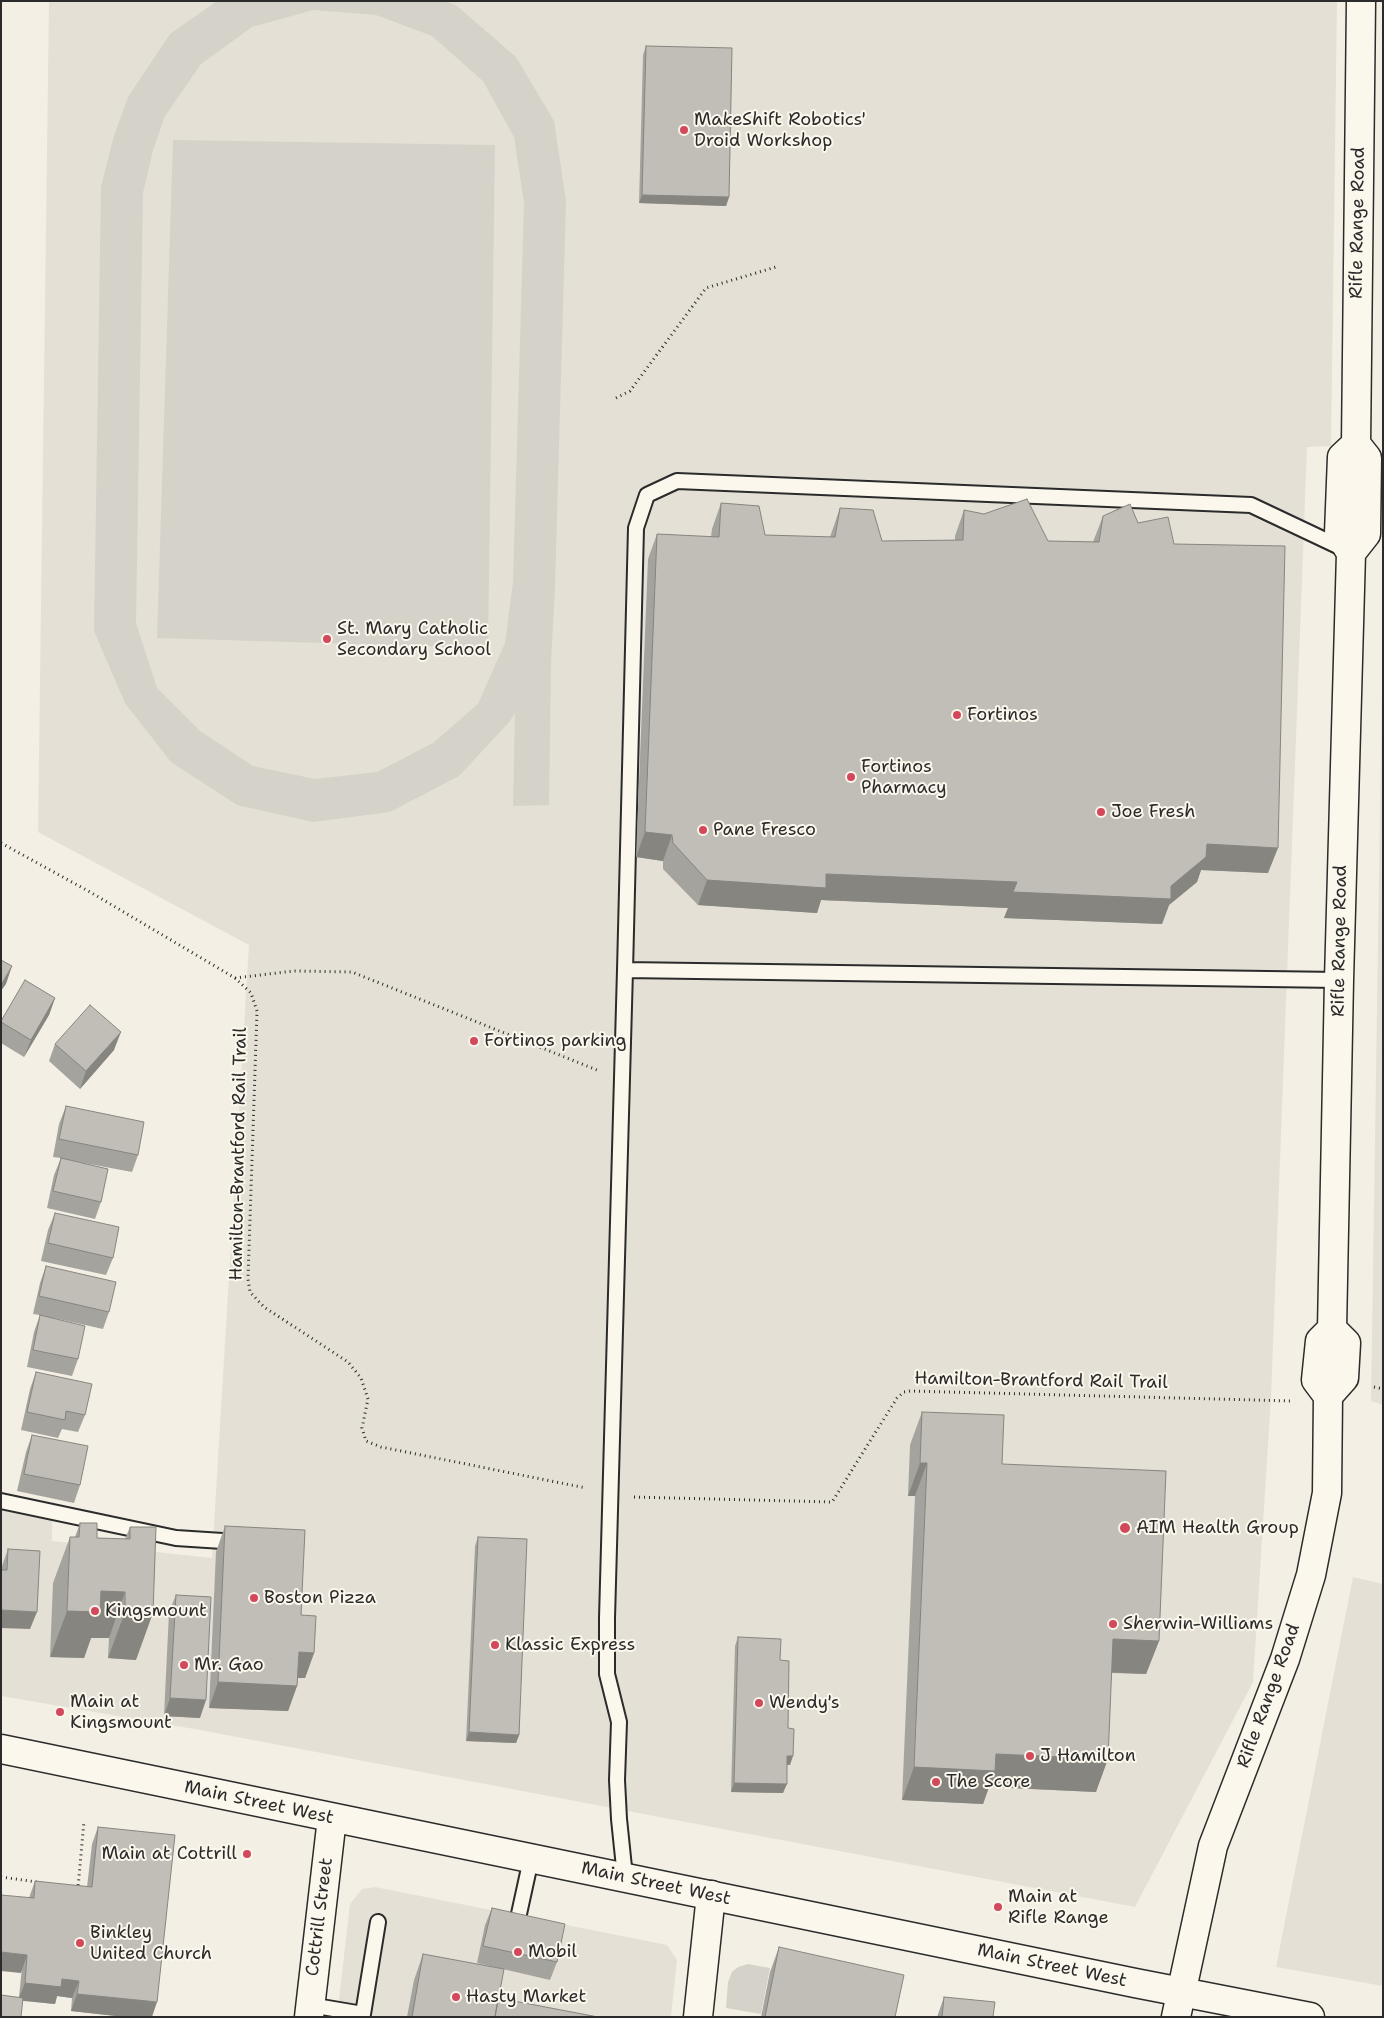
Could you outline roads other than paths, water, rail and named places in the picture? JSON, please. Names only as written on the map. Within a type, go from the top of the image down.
[{"type":"street","name":"Rifle Range Road","points":[[1179,2004],[1213,1846],[1285,1659],[1311,1574],[1327,1493],[1328,1396],[1316,1380],[1320,1341],[1332,1329],[1339,980],[1351,553],[1339,533],[1342,457],[1356,444],[1362,1]]},
{"type":"street","name":"Main Street West","points":[[1,1750],[711,1895],[1179,2004],[1310,2017]]},
{"type":"street","name":"Cottrill Street","points":[[309,2011],[332,1818]]},
{"type":"street","points":[[698,2017],[711,1895]]},
{"type":"lane","points":[[625,1877],[619,1819],[619,1722],[607,1674],[607,1618],[626,970],[636,528],[647,495],[677,482],[1251,505],[1351,553]]},
{"type":"lane","points":[[626,970],[1339,980]]},
{"type":"lane","points":[[1,1501],[176,1538],[254,1543]]},
{"type":"lane","points":[[517,1923],[531,1859]]},
{"type":"lane","points":[[309,2011],[363,2014],[378,1922]]},
{"type":"place","name":"MakeShift Robotics' Droid Workshop","points":[[684,130]]},
{"type":"place","name":"St. Mary Catholic Secondary School","points":[[327,639]]},
{"type":"place","name":"Fortinos","points":[[957,715]]},
{"type":"place","name":"Fortinos Pharmacy","points":[[851,777]]},
{"type":"place","name":"Joe Fresh","points":[[1101,812]]},
{"type":"place","name":"Pane Fresco","points":[[703,830]]},
{"type":"place","name":"Fortinos parking","points":[[474,1041]]},
{"type":"place","name":"AIM Health Group","points":[[1125,1528]]},
{"type":"place","name":"Boston Pizza","points":[[254,1598]]},
{"type":"place","name":"Kingsmount","points":[[95,1611]]},
{"type":"place","name":"Sherwin-Williams","points":[[1113,1624]]},
{"type":"place","name":"Klassic Express","points":[[495,1645]]},
{"type":"place","name":"Mr. Gao","points":[[184,1665]]},
{"type":"place","name":"Wendy's","points":[[759,1703]]},
{"type":"place","name":"Main at Kingsmount","points":[[60,1712]]},
{"type":"place","name":"J Hamilton","points":[[1030,1756]]},
{"type":"place","name":"The Score","points":[[936,1782]]},
{"type":"place","name":"Main at Cottrill","points":[[247,1854]]},
{"type":"place","name":"Main at Rifle Range","points":[[998,1907]]},
{"type":"place","name":"Binkley United Church","points":[[80,1943]]},
{"type":"place","name":"Mobil","points":[[518,1952]]},
{"type":"place","name":"Hasty Market","points":[[456,1997]]}]
